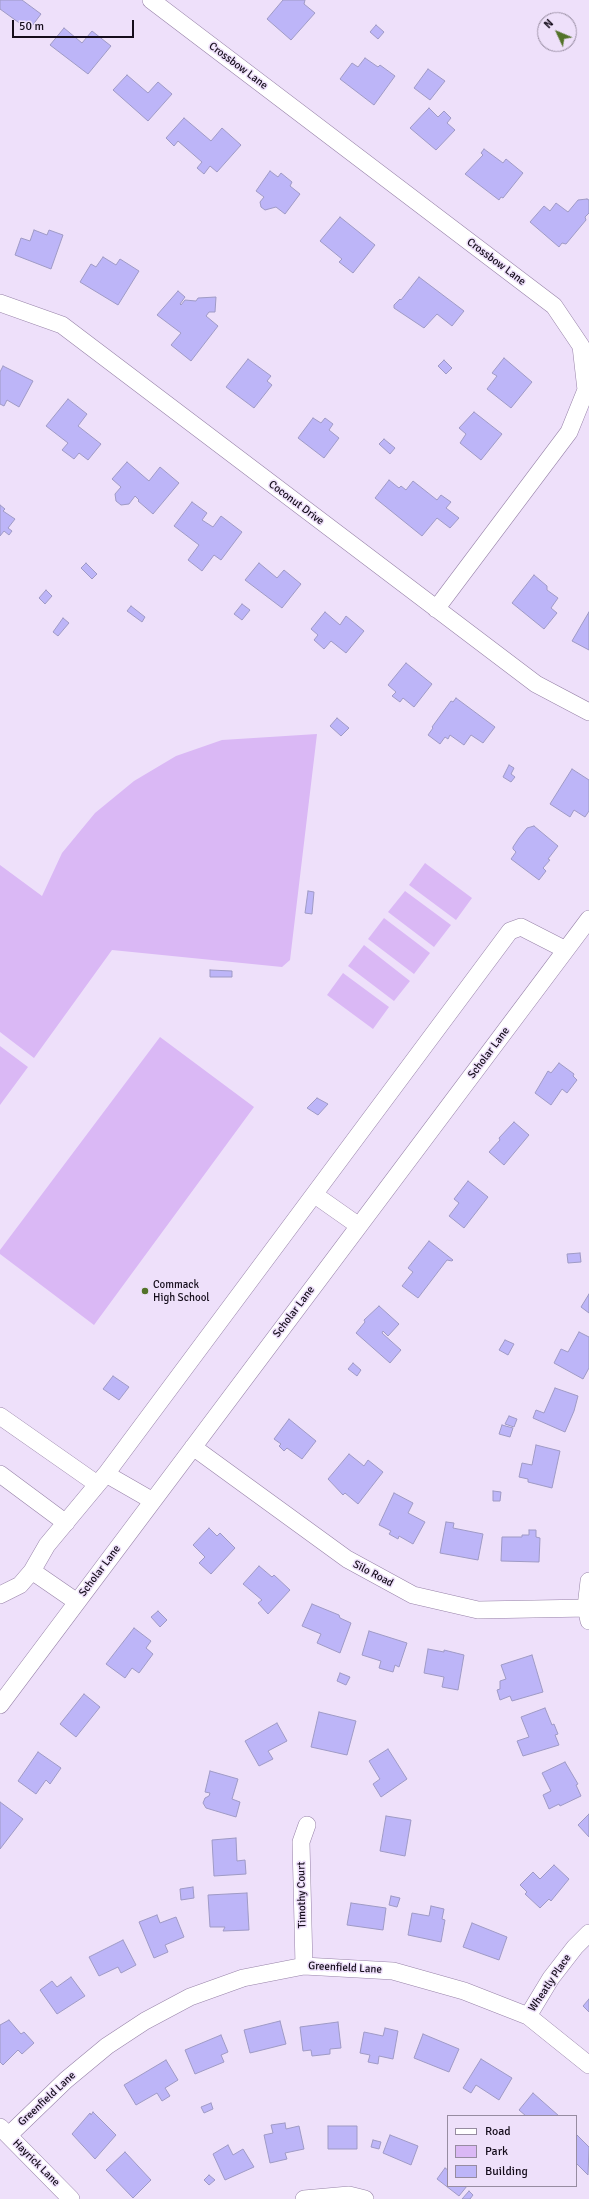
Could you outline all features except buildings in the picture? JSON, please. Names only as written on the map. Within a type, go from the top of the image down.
[{"type":"street","name":"Crossbow Lane","points":[[151,0],[554,306],[581,346],[586,390],[569,432],[436,609]]},
{"type":"street","name":"Coconut Drive","points":[[0,303],[62,325],[536,684],[589,712]]},
{"type":"street","name":"Scholar Lane","points":[[0,1705],[589,919]]},
{"type":"street","points":[[0,1595],[20,1585],[32,1571],[47,1545],[101,1479],[315,1195],[510,931],[521,927],[566,950]]},
{"type":"street","points":[[315,1195],[359,1226]]},
{"type":"street","points":[[0,1416],[52,1455],[101,1479],[153,1501]]},
{"type":"street","name":"Silo Road","points":[[193,1447],[346,1560],[413,1595],[478,1610],[588,1612]]},
{"type":"street","points":[[0,1474],[66,1523]]},
{"type":"street","points":[[32,1571],[77,1602]]},
{"type":"street","points":[[588,1612],[589,1581]]},
{"type":"street","name":"Timothy Court","points":[[304,1966],[301,1842],[308,1825]]},
{"type":"street","name":"Wheatly Place","points":[[528,2016],[551,1978],[575,1947],[589,1933]]},
{"type":"street","name":"Greenfield Lane","points":[[4,2131],[108,2046],[145,2021],[190,1997],[243,1978],[304,1966],[393,1971],[464,1991],[528,2016],[589,2065]]},
{"type":"street","name":"Hayrick Lane","points":[[4,2131],[71,2199]]},
{"type":"street","points":[[304,2199],[349,2195],[365,2199]]},
{"type":"green space","points":[[317,734],[290,960],[282,967],[112,950],[34,1058],[0,1032],[0,865],[42,896],[62,853],[95,813],[134,781],[176,756],[222,740]]},
{"type":"green space","points":[[425,863],[472,898],[456,920],[409,885]]},
{"type":"green space","points":[[405,891],[451,925],[434,947],[388,912]]},
{"type":"green space","points":[[384,918],[430,953],[414,974],[368,939]]},
{"type":"green space","points":[[364,945],[410,981],[394,1001],[348,966]]},
{"type":"green space","points":[[343,973],[389,1007],[373,1029],[327,995]]},
{"type":"green space","points":[[160,1037],[254,1107],[94,1325],[0,1254],[0,1250]]},
{"type":"green space","points":[[0,1046],[28,1067],[0,1105]]},
{"type":"place","name":"Commack High School","points":[[145,1291]]}]
